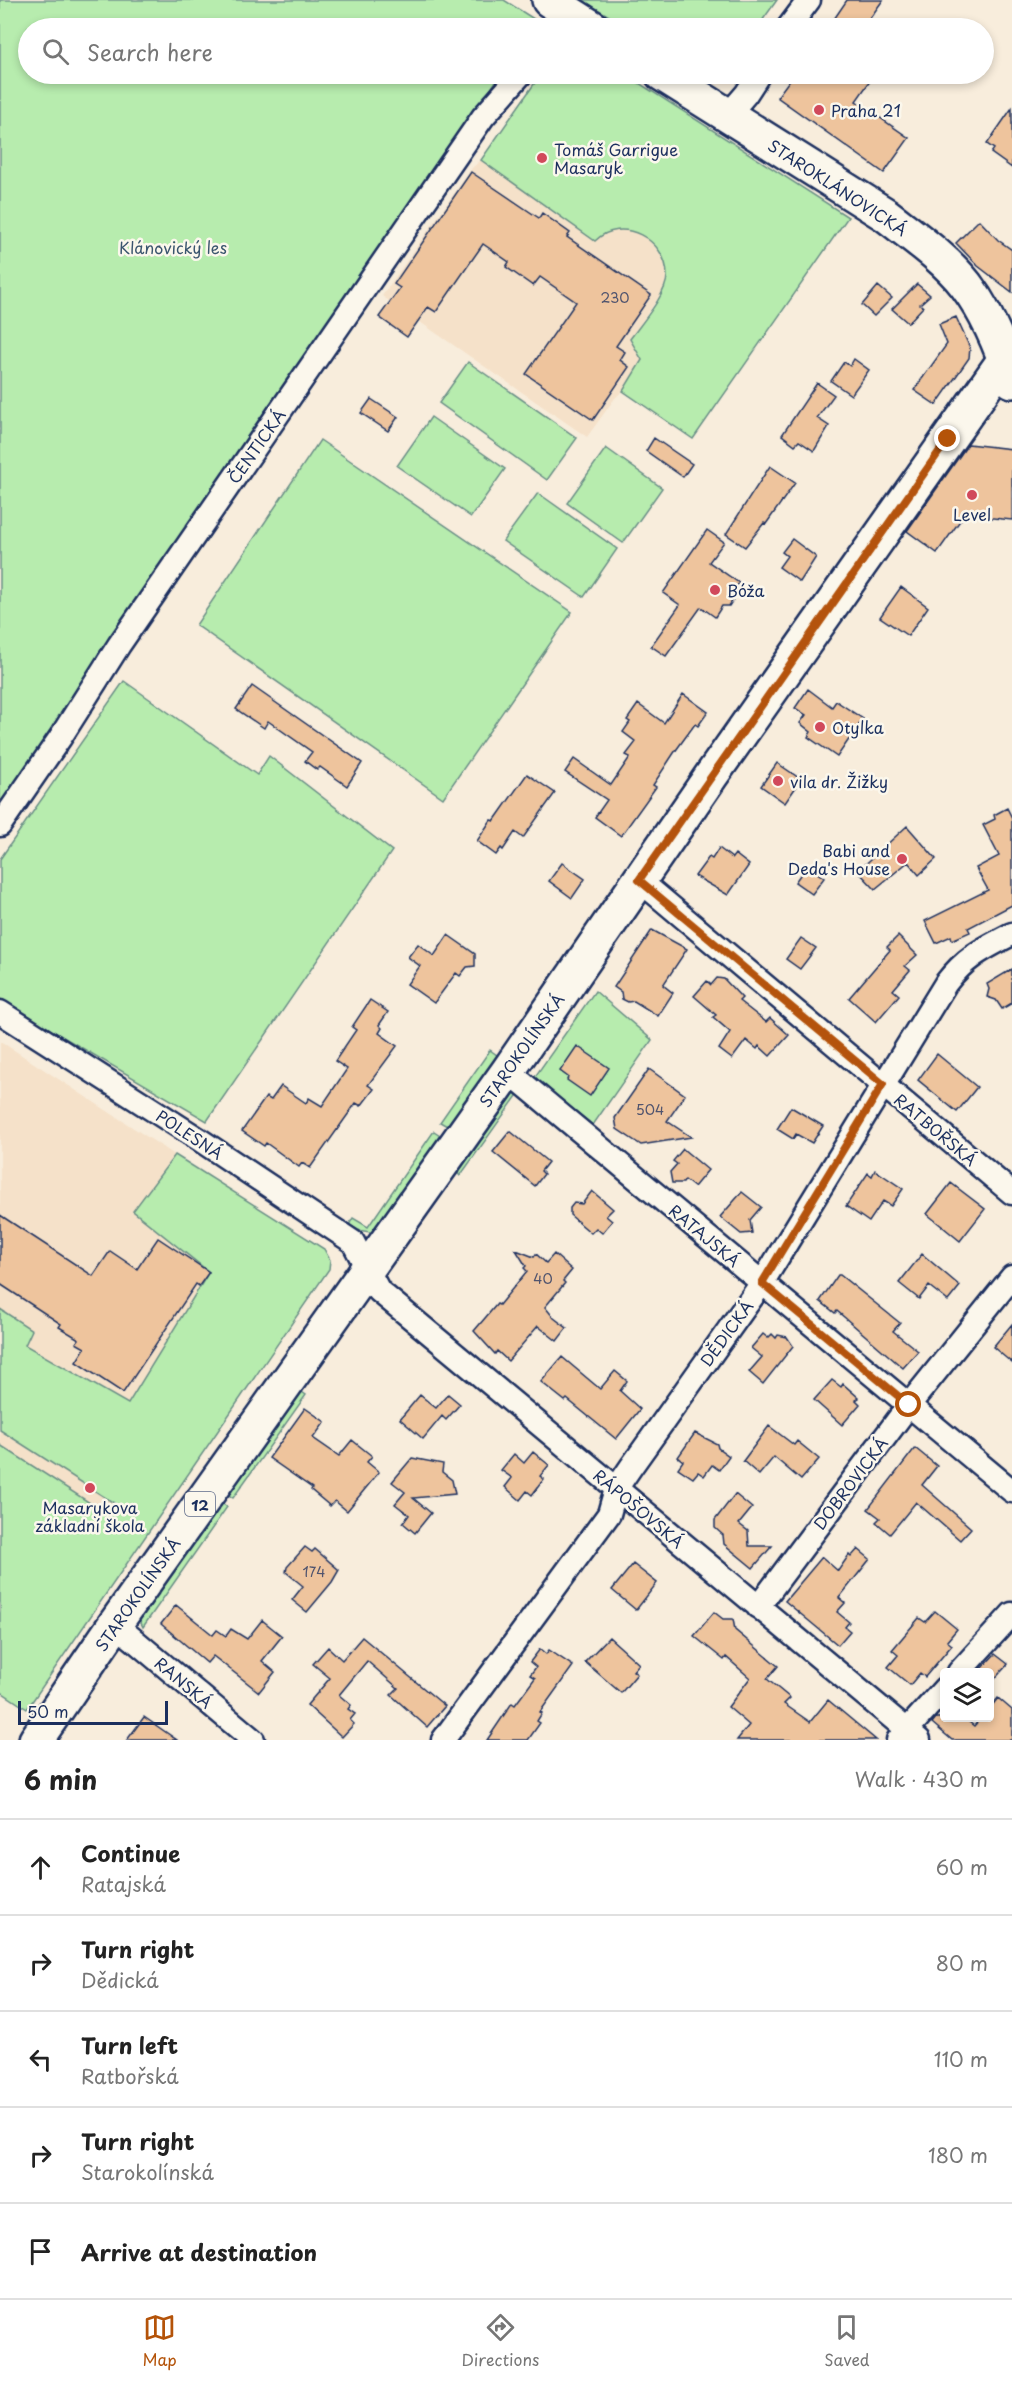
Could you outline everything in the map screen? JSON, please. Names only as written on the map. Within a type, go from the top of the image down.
[{"type":"main road","name":"STAROKLÁNOVICKÁ","points":[[677,84],[886,215],[921,242],[966,286],[1010,363]]},
{"type":"main road","name":"STAROKOLÍNSKÁ","points":[[36,1740],[115,1624],[507,1071],[639,880],[1010,363]]},
{"type":"street","points":[[796,18],[809,0]]},
{"type":"street","name":"ČENTICKÁ","points":[[0,825],[60,738],[126,635],[474,132],[513,84]]},
{"type":"street","points":[[727,116],[752,84]]},
{"type":"street","name":"RATBOŘSKÁ","points":[[639,880],[1012,1193]]},
{"type":"street","name":"DĚDICKÁ","points":[[443,1740],[609,1514],[616,1490],[762,1283],[946,983],[960,964],[1012,934]]},
{"type":"street","name":"POLESNÁ","points":[[0,1012],[200,1140],[353,1242],[366,1269]]},
{"type":"street","name":"RATAJSKÁ","points":[[507,1071],[1012,1491]]},
{"type":"street","name":"RÁPOŠOVSKÁ","points":[[366,1269],[379,1291],[758,1607],[908,1737]]},
{"type":"street","name":"DOBROVICKÁ","points":[[758,1607],[909,1405],[1012,1277]]},
{"type":"street","points":[[963,1668],[1012,1614]]},
{"type":"street","name":"RANSKÁ","points":[[115,1624],[253,1740]]},
{"type":"street","points":[[908,1737],[940,1695]]},
{"type":"shaded area","points":[[481,160],[594,241],[603,233],[629,230],[643,235],[656,247],[664,261],[667,276],[663,291],[630,339],[642,360],[623,391],[615,398],[587,437],[382,296],[472,168]]},
{"type":"shaded area","name":"Masarykova základní škola","points":[[0,1041],[324,1249],[330,1260],[329,1269],[27,1709],[0,1692]]},
{"type":"green space","name":"Klánovický les","points":[[0,0],[504,0],[532,18],[18,18],[18,84],[494,84],[0,810]]},
{"type":"green space","points":[[582,0],[777,0],[764,18],[612,18]]},
{"type":"green space","points":[[534,84],[641,84],[848,217],[693,439],[623,391],[642,360],[630,339],[653,309],[666,283],[665,263],[659,251],[641,235],[629,231],[617,230],[595,241],[481,160]]},
{"type":"green space","points":[[468,362],[577,438],[547,480],[439,403]]},
{"type":"green space","points":[[431,417],[505,469],[471,517],[397,466]]},
{"type":"green space","points":[[320,440],[572,612],[443,798],[196,625]]},
{"type":"green space","points":[[606,448],[662,488],[623,543],[567,503]]},
{"type":"green space","points":[[538,493],[617,549],[584,597],[503,541]]},
{"type":"green space","points":[[124,681],[257,775],[269,756],[392,851],[207,1121],[0,1000],[0,859]]},
{"type":"green space","points":[[595,991],[652,1040],[593,1125],[534,1078]]},
{"type":"green space","points":[[490,1050],[501,1058],[453,1127],[440,1122]]},
{"type":"green space","points":[[519,1093],[460,1176],[456,1171],[504,1094]]},
{"type":"green space","points":[[434,1131],[440,1135],[442,1142],[376,1233],[358,1230],[349,1225],[353,1218],[368,1227]]},
{"type":"green space","points":[[175,1155],[324,1249],[330,1260],[329,1269],[27,1709],[0,1691],[0,1445],[110,1516],[117,1505],[0,1430],[0,1309],[32,1330],[25,1345],[128,1404],[209,1272],[133,1211]]},
{"type":"green space","points":[[299,1390],[306,1395],[233,1498],[226,1493]]},
{"type":"green space","points":[[219,1501],[227,1507],[143,1627],[138,1617]]},
{"type":"building","points":[[847,0],[883,0],[870,18],[835,18]]},
{"type":"building","points":[[787,84],[868,84],[856,101],[909,138],[884,173],[777,97]]},
{"type":"building","points":[[1012,108],[1012,168],[991,153],[994,149],[987,144]]},
{"type":"building","points":[[471,172],[539,218],[542,213],[570,233],[567,237],[651,295],[616,346],[625,352],[620,360],[629,367],[593,420],[526,374],[576,302],[540,277],[533,286],[506,267],[509,262],[483,244],[436,312],[428,307],[407,337],[379,317],[400,288],[394,284]]},
{"type":"building","points":[[979,220],[998,240],[1012,250],[1012,292],[978,266],[956,243]]},
{"type":"building","points":[[917,284],[930,295],[920,304],[923,307],[908,323],[892,309]]},
{"type":"building","points":[[878,286],[892,298],[874,316],[862,305]]},
{"type":"building","points":[[956,317],[970,348],[969,358],[936,405],[914,390],[947,344],[939,324]]},
{"type":"building","points":[[854,359],[869,370],[851,395],[831,381],[844,362],[850,366]]},
{"type":"building","points":[[817,383],[834,395],[817,418],[829,426],[814,451],[799,441],[795,445],[782,435]]},
{"type":"building","points":[[371,399],[398,417],[388,431],[361,413]]},
{"type":"building","points":[[654,438],[692,464],[683,477],[646,451]]},
{"type":"building","name":"Level","points":[[968,444],[1012,449],[1012,520],[964,515],[937,553],[907,531]]},
{"type":"building","points":[[770,466],[795,483],[766,524],[764,523],[745,547],[726,534]]},
{"type":"building","points":[[707,530],[724,542],[709,562],[739,583],[731,594],[733,600],[729,606],[722,606],[715,617],[701,607],[666,656],[651,646],[680,605],[663,593]]},
{"type":"building","points":[[792,539],[816,557],[800,582],[779,567],[787,556],[782,552]]},
{"type":"building","points":[[901,587],[928,607],[908,636],[880,617]]},
{"type":"building","points":[[252,686],[362,763],[347,786],[320,767],[317,770],[305,761],[312,752],[268,721],[264,728],[236,709]]},
{"type":"building","points":[[808,689],[832,707],[836,701],[863,719],[837,757],[808,737],[811,732],[800,723],[806,715],[795,708]]},
{"type":"building","points":[[683,694],[708,712],[698,726],[695,724],[674,753],[653,785],[656,787],[621,836],[595,817],[607,800],[565,772],[574,759],[611,785],[630,757],[626,755],[636,742],[623,732],[630,722],[627,720],[638,704],[664,723]]},
{"type":"building","name":"vila dr. Žižky","points":[[777,763],[799,778],[785,803],[761,786]]},
{"type":"building","points":[[527,774],[555,793],[523,838],[515,832],[503,850],[501,848],[496,855],[477,841]]},
{"type":"building","points":[[1007,808],[1012,818],[1012,905],[968,928],[970,932],[952,940],[951,936],[936,943],[925,921],[988,890],[976,868],[999,856],[983,825],[995,819],[994,815]]},
{"type":"building","name":"Babi and Deda's House","points":[[907,826],[936,859],[919,875],[908,862],[875,889],[858,871]]},
{"type":"building","points":[[719,848],[732,858],[735,854],[749,865],[728,895],[695,876],[709,857],[712,859]]},
{"type":"building","points":[[562,863],[585,879],[572,898],[549,881]]},
{"type":"building","points":[[807,865],[824,878],[812,894],[795,882]]},
{"type":"building","points":[[652,930],[687,949],[663,985],[673,993],[658,1016],[634,1001],[628,1002],[622,999],[621,992],[614,987]]},
{"type":"building","points":[[448,935],[475,954],[475,966],[467,967],[460,976],[456,973],[434,1003],[407,984],[420,966],[408,957],[418,944],[434,956]]},
{"type":"building","points":[[898,936],[917,955],[905,966],[910,970],[893,990],[899,995],[876,1022],[849,998],[890,950],[887,947]]},
{"type":"building","points":[[801,938],[816,948],[800,969],[786,959]]},
{"type":"building","points":[[1012,969],[1012,1003],[1002,1009],[996,1000],[987,997],[989,989],[987,984]]},
{"type":"building","points":[[717,978],[724,979],[742,998],[739,1001],[766,1022],[770,1018],[789,1035],[770,1056],[759,1046],[757,1049],[746,1040],[732,1059],[719,1049],[730,1032],[713,1017],[716,1015],[694,996],[707,981],[711,985]]},
{"type":"building","points":[[370,1000],[388,1012],[379,1025],[382,1028],[379,1033],[397,1046],[368,1085],[374,1089],[361,1106],[356,1103],[310,1168],[302,1163],[299,1167],[266,1143],[264,1146],[242,1131],[266,1097],[271,1100],[281,1086],[306,1103],[309,1098],[322,1106],[347,1069],[335,1061],[356,1030],[352,1027]]},
{"type":"building","points":[[577,1046],[609,1068],[590,1096],[567,1080],[568,1077],[560,1071]]},
{"type":"building","points":[[937,1054],[977,1087],[957,1112],[918,1080]]},
{"type":"building","points":[[649,1069],[685,1095],[667,1121],[691,1137],[641,1145],[617,1129],[615,1118]]},
{"type":"building","points":[[791,1107],[823,1126],[812,1143],[796,1134],[793,1139],[777,1129]]},
{"type":"building","points":[[510,1131],[548,1162],[541,1171],[544,1174],[535,1186],[493,1152]]},
{"type":"building","points":[[683,1149],[708,1170],[694,1187],[685,1180],[683,1183],[672,1183],[670,1172],[677,1164],[673,1161]]},
{"type":"building","points":[[875,1170],[903,1189],[891,1206],[883,1201],[869,1222],[846,1206],[868,1173],[872,1176]]},
{"type":"building","points":[[951,1183],[985,1209],[960,1241],[927,1214]]},
{"type":"building","points":[[592,1191],[613,1209],[606,1216],[612,1221],[602,1233],[596,1228],[591,1233],[570,1215],[570,1208],[574,1203],[582,1204]]},
{"type":"building","points":[[742,1192],[761,1207],[750,1220],[752,1233],[741,1234],[720,1217]]},
{"type":"building","points":[[0,1215],[93,1276],[110,1251],[137,1269],[158,1238],[209,1272],[199,1286],[196,1284],[123,1393],[76,1362],[85,1348],[76,1343],[79,1339],[59,1327],[61,1324],[0,1284]]},
{"type":"building","points":[[516,1250],[534,1257],[536,1254],[546,1263],[554,1254],[572,1270],[563,1281],[565,1283],[545,1307],[567,1328],[557,1341],[538,1326],[508,1361],[497,1351],[495,1354],[474,1331],[527,1271]]},
{"type":"building","points":[[922,1254],[960,1286],[948,1301],[929,1286],[919,1299],[899,1283]]},
{"type":"building","points":[[838,1275],[900,1323],[893,1331],[918,1351],[903,1368],[837,1311],[835,1313],[820,1301]]},
{"type":"building","points":[[1012,1324],[1012,1363],[993,1347]]},
{"type":"building","points":[[763,1334],[768,1338],[772,1334],[776,1338],[778,1335],[787,1337],[793,1346],[763,1384],[749,1372],[762,1357],[751,1348]]},
{"type":"building","points":[[562,1357],[600,1389],[615,1371],[627,1381],[620,1391],[640,1409],[616,1439],[567,1399],[565,1401],[541,1382]]},
{"type":"building","points":[[832,1380],[841,1387],[843,1384],[859,1398],[856,1400],[860,1404],[842,1425],[814,1400]]},
{"type":"building","points":[[448,1394],[460,1404],[446,1420],[442,1416],[423,1439],[400,1419],[420,1395],[436,1408]]},
{"type":"building","points":[[305,1408],[325,1422],[313,1438],[339,1456],[352,1440],[372,1456],[367,1462],[379,1472],[347,1511],[335,1501],[330,1506],[311,1490],[312,1488],[269,1458]]},
{"type":"building","points":[[769,1426],[794,1445],[797,1441],[819,1459],[801,1480],[774,1457],[759,1475],[743,1461]]},
{"type":"building","points":[[695,1433],[717,1444],[718,1448],[729,1456],[719,1470],[712,1465],[704,1476],[698,1472],[693,1478],[678,1468],[683,1461],[678,1457]]},
{"type":"building","points":[[915,1448],[937,1466],[922,1485],[971,1528],[960,1540],[916,1502],[890,1534],[876,1522],[880,1518],[868,1509]]},
{"type":"building","points":[[533,1452],[549,1465],[540,1476],[544,1479],[532,1495],[527,1491],[520,1500],[505,1487],[512,1478],[501,1470],[514,1454],[524,1463]]},
{"type":"building","points":[[412,1458],[443,1464],[442,1472],[452,1480],[455,1494],[413,1498],[431,1513],[415,1533],[403,1523],[409,1515],[395,1504],[405,1492],[392,1482]]},
{"type":"building","points":[[735,1494],[752,1508],[739,1524],[748,1531],[749,1546],[772,1546],[753,1568],[724,1544],[723,1535],[715,1528],[715,1520]]},
{"type":"building","points":[[305,1547],[312,1552],[315,1549],[339,1570],[307,1612],[292,1600],[303,1586],[286,1572],[287,1567]]},
{"type":"building","points":[[858,1549],[870,1559],[839,1598],[845,1603],[837,1612],[849,1622],[845,1627],[850,1631],[838,1645],[785,1601],[822,1557],[838,1571],[849,1555],[851,1557]]},
{"type":"building","points":[[633,1564],[657,1583],[636,1610],[612,1590]]},
{"type":"building","points":[[176,1605],[213,1635],[217,1630],[226,1636],[231,1629],[247,1639],[262,1620],[282,1636],[262,1661],[275,1672],[259,1692],[213,1656],[207,1663],[161,1624]]},
{"type":"building","points":[[935,1611],[957,1629],[947,1641],[952,1645],[925,1677],[920,1673],[910,1685],[888,1667],[898,1655],[892,1650],[919,1618],[925,1622]]},
{"type":"building","points":[[714,1612],[723,1619],[733,1619],[735,1630],[778,1666],[767,1679],[790,1698],[784,1704],[810,1722],[828,1700],[876,1740],[737,1740],[749,1725],[728,1707],[750,1678],[726,1657],[724,1660],[694,1636]]},
{"type":"building","points":[[362,1637],[445,1706],[427,1727],[391,1695],[398,1688],[367,1661],[339,1695],[351,1705],[348,1709],[355,1714],[350,1720],[354,1724],[342,1737],[307,1705],[330,1678],[313,1664],[328,1647],[342,1660]]},
{"type":"building","points":[[609,1637],[639,1664],[633,1671],[637,1674],[621,1693],[585,1662]]},
{"type":"building","points":[[540,1649],[546,1654],[549,1650],[573,1666],[540,1712],[542,1713],[537,1721],[540,1723],[528,1740],[487,1740],[512,1703],[515,1705],[535,1678],[530,1675],[536,1667],[530,1662]]},
{"type":"building","points":[[995,1654],[1008,1664],[994,1680],[994,1668],[982,1668]]},
{"type":"building","points":[[998,1698],[1012,1710],[1012,1740],[952,1740],[932,1723],[936,1718],[940,1718],[940,1722],[969,1722],[974,1726],[978,1722],[994,1722],[994,1703]]},
{"type":"building","points":[[144,1717],[177,1740],[127,1740]]},
{"type":"place","name":"Praha 21","points":[[819,110]]},
{"type":"place","name":"Tomáš Garrigue Masaryk","points":[[542,158]]},
{"type":"place","name":"Level","points":[[972,495]]},
{"type":"place","name":"Bóža","points":[[715,590]]},
{"type":"place","name":"Otylka","points":[[820,727]]},
{"type":"place","name":"vila dr. Žižky","points":[[778,781]]},
{"type":"place","name":"Babi and Deda's House","points":[[902,859]]},
{"type":"place","name":"Masarykova základní škola","points":[[90,1488]]},
{"type":"route","points":[[909,1405],[762,1283],[883,1084],[639,880],[948,439]]}]
